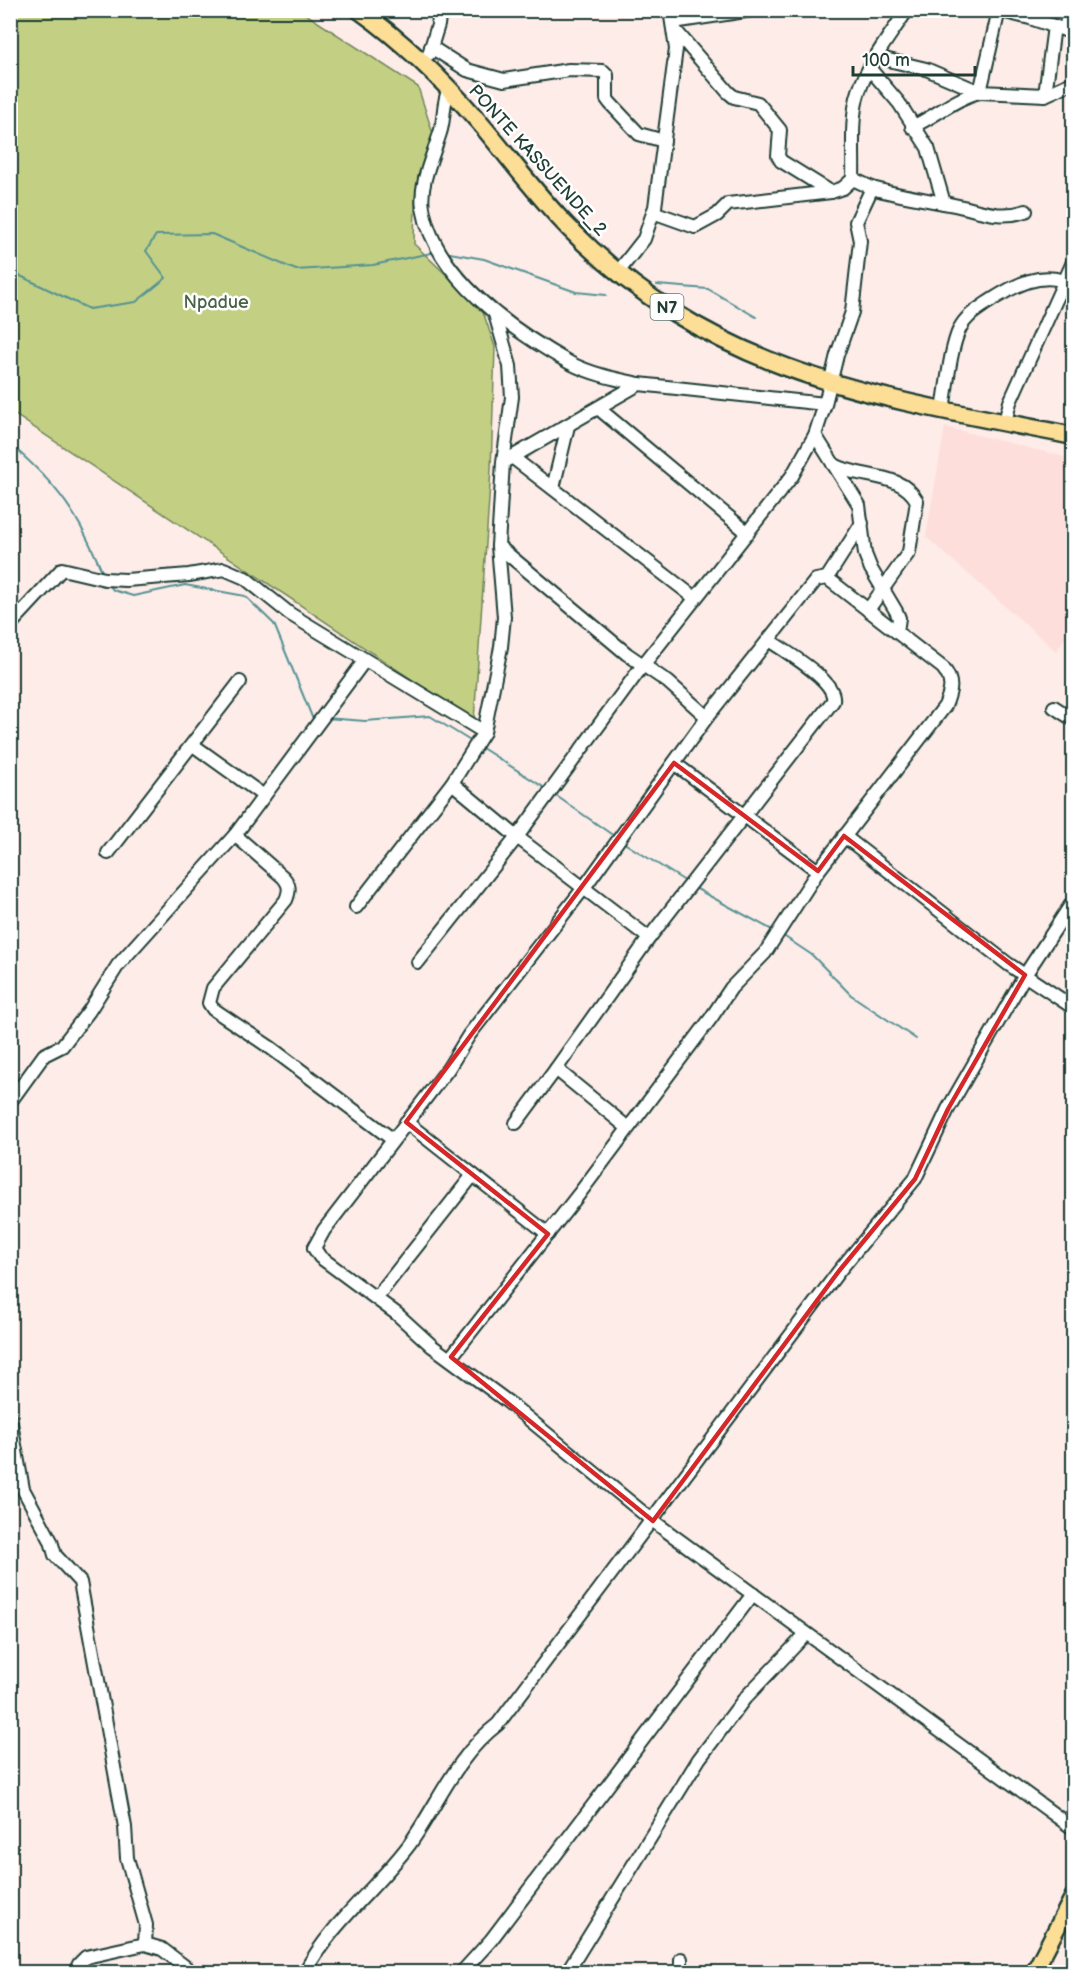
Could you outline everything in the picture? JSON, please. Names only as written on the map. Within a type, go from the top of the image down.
[{"type":"highway","name":"PONTE KASSUENDE_2","points":[[359,10],[425,64],[550,208],[618,272],[709,334],[748,354],[831,384],[942,410],[1074,436]]},
{"type":"main road","points":[[1034,1972],[1074,1895]]},
{"type":"street","points":[[425,64],[440,10]]},
{"type":"street","points":[[673,21],[752,10]]},
{"type":"street","points":[[653,212],[695,227],[717,214],[728,204],[831,192],[843,188],[853,179],[857,98],[873,63],[907,10]]},
{"type":"street","points":[[1045,95],[1069,10]]},
{"type":"street","points":[[980,92],[998,11],[1064,30]]},
{"type":"street","points":[[618,272],[644,239],[653,212],[676,49],[673,21]]},
{"type":"street","points":[[673,21],[728,92],[761,106],[780,130],[777,156],[781,161],[831,192]]},
{"type":"street","points":[[431,48],[467,70],[504,80],[569,70],[603,71],[607,75],[607,99],[610,103],[639,134],[664,141]]},
{"type":"street","points":[[873,63],[926,69],[980,92]]},
{"type":"street","points":[[873,63],[932,156],[944,203]]},
{"type":"street","points":[[912,127],[937,115],[955,100],[980,92],[1045,95],[1074,82]]},
{"type":"street","points":[[449,89],[445,97],[442,129],[423,191],[423,208],[429,228],[463,284],[495,314],[570,363],[610,378],[639,384],[825,404]]},
{"type":"street","points":[[853,179],[872,188],[988,214],[1014,215],[1026,211]]},
{"type":"street","points":[[418,962],[517,837],[694,598],[792,476],[815,435],[852,312],[860,241],[856,222],[872,188]]},
{"type":"street","points":[[1005,422],[1010,402],[1069,283],[1074,260]]},
{"type":"street","points":[[942,410],[958,331],[971,314],[1015,284],[1031,280],[1069,283]]},
{"type":"street","points":[[356,908],[452,783],[484,732],[501,647],[504,617],[498,546],[508,460],[513,382],[495,314]]},
{"type":"street","points":[[508,460],[639,384]]},
{"type":"street","points":[[598,408],[748,533]]},
{"type":"street","points":[[553,488],[568,426]]},
{"type":"street","points":[[815,435],[860,506],[865,554],[899,618],[897,632]]},
{"type":"street","points":[[508,460],[553,488],[694,598]]},
{"type":"street","points":[[833,464],[887,479],[902,486],[917,501],[909,552],[868,610]]},
{"type":"street","points":[[862,523],[827,578],[816,580],[707,717],[583,889],[469,1035],[448,1069],[324,1230],[314,1248],[320,1257],[376,1298],[432,1346],[451,1357],[653,1521],[1074,1829]]},
{"type":"street","points":[[498,546],[643,665],[668,682],[707,717]]},
{"type":"street","points":[[10,625],[62,569],[105,579],[126,580],[189,575],[224,569],[245,578],[290,614],[484,732]]},
{"type":"street","points":[[451,1357],[628,1128],[722,1000],[765,953],[844,836],[945,706],[951,690],[951,677],[943,668],[827,578]]},
{"type":"street","points":[[516,1123],[649,938],[742,816],[828,710],[834,695],[821,678],[769,640]]},
{"type":"street","points":[[10,1102],[44,1055],[62,1046],[89,1011],[118,965],[235,835],[364,660]]},
{"type":"street","points":[[108,853],[240,682]]},
{"type":"street","points":[[1054,707],[1074,720]]},
{"type":"street","points":[[193,745],[264,796]]},
{"type":"street","points":[[674,764],[818,872]]},
{"type":"street","points":[[452,783],[583,889],[649,938]]},
{"type":"street","points":[[235,835],[283,877],[289,884],[289,891],[286,900],[213,988],[209,1003],[213,1009],[271,1048],[392,1139]]},
{"type":"street","points":[[844,836],[1025,975],[1074,1008]]},
{"type":"street","points":[[305,1972],[333,1929],[410,1844],[435,1799],[472,1749],[498,1724],[839,1271],[915,1179],[948,1109],[1025,975],[1074,900]]},
{"type":"street","points":[[556,1069],[628,1128]]},
{"type":"street","points":[[406,1122],[548,1233]]},
{"type":"street","points":[[376,1298],[473,1175]]},
{"type":"street","points":[[10,1418],[23,1489],[51,1541],[55,1555],[80,1582],[125,1827],[127,1858],[146,1926],[145,1944]]},
{"type":"street","points":[[462,1972],[491,1940],[753,1594]]},
{"type":"street","points":[[567,1972],[699,1760],[745,1698],[806,1634]]},
{"type":"street","points":[[75,1972],[86,1958],[145,1944],[168,1953],[192,1972]]},
{"type":"street","points":[[681,1959],[681,1972]]},
{"type":"highlighted area","points":[[674,763],[818,871],[844,836],[1025,975],[948,1109],[915,1179],[839,1271],[653,1521],[451,1357],[548,1234],[406,1122]]},
{"type":"shaded area","points":[[945,427],[1073,459],[1073,627],[1056,651],[926,537]]},
{"type":"green space","name":"Npadue","points":[[10,11],[301,11],[418,87],[433,134],[415,200],[414,244],[482,309],[495,347],[491,469],[474,721],[11,412]]},
{"type":"waterway","points":[[10,271],[89,309],[136,302],[166,278],[146,251],[156,235],[212,234],[296,270],[373,265],[436,252]]},
{"type":"waterway","points":[[444,252],[484,259],[576,292],[606,295]]},
{"type":"waterway","points":[[657,285],[708,289],[756,317]]},
{"type":"waterway","points":[[10,444],[42,474],[66,503],[85,535],[103,574]]},
{"type":"waterway","points":[[109,584],[113,590],[133,596],[185,585],[245,596],[274,624],[312,717],[317,717]]},
{"type":"waterway","points":[[326,718],[365,721],[430,716],[472,742]]},
{"type":"waterway","points":[[479,746],[548,790]]},
{"type":"waterway","points":[[555,795],[614,836]]},
{"type":"waterway","points":[[621,841],[688,883]]},
{"type":"waterway","points":[[695,888],[774,931]]},
{"type":"waterway","points":[[782,935],[812,955],[851,995],[916,1039]]}]
